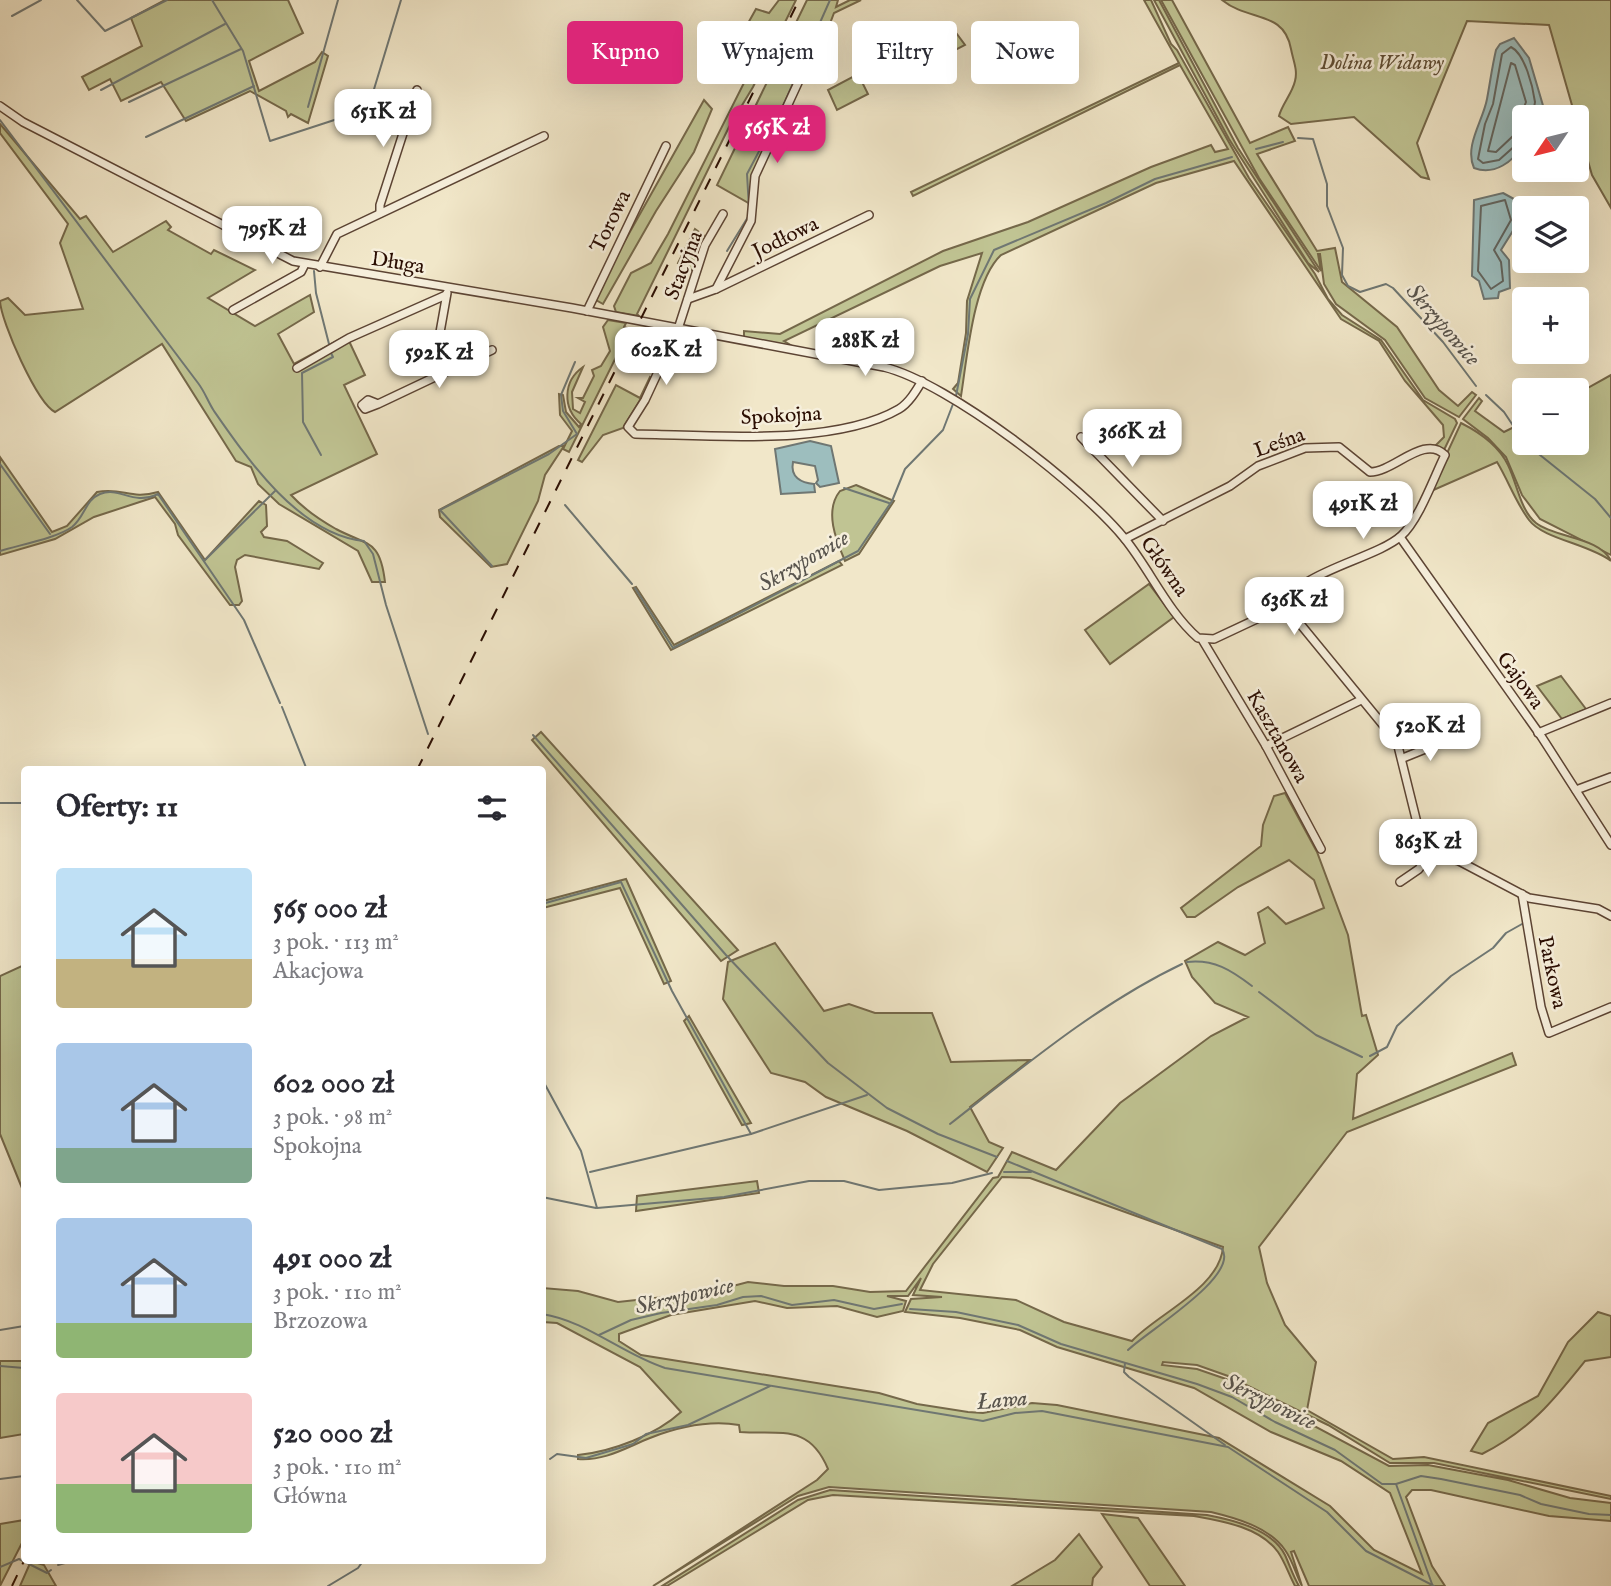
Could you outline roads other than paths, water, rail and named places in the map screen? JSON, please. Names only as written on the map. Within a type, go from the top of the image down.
[{"type":"street","points":[[716,289],[751,221],[755,176],[798,84]]},
{"type":"street","points":[[380,213],[380,205],[417,90]]},
{"type":"street","name":"Długa","points":[[0,106],[47,135],[283,257],[305,264],[447,291],[587,311],[700,333]]},
{"type":"street","points":[[320,267],[337,234],[544,136]]},
{"type":"street","name":"Torowa","points":[[587,311],[666,146]]},
{"type":"street","name":"Stacyjna","points":[[628,427],[645,400],[678,329],[705,245],[723,214]]},
{"type":"street","name":"Jodłowa","points":[[688,299],[716,289],[869,215]]},
{"type":"street","points":[[233,310],[301,272],[305,264]]},
{"type":"street","points":[[297,368],[349,338],[447,291]]},
{"type":"street","points":[[438,374],[434,366],[447,291]]},
{"type":"street","name":"Główna","points":[[700,333],[884,367],[922,381],[1029,452],[1103,515],[1125,539],[1188,628],[1203,641]]},
{"type":"street","points":[[378,404],[492,350]]},
{"type":"street","name":"Spokojna","points":[[628,427],[635,435],[767,437],[818,432],[897,410],[922,381]]},
{"type":"street","points":[[1081,437],[1163,521]]},
{"type":"street","name":"Leśna","points":[[1125,539],[1230,486],[1258,466],[1305,448],[1339,447],[1370,472],[1383,471],[1433,447],[1445,455],[1400,537]]},
{"type":"street","points":[[1284,610],[1287,599],[1303,585],[1400,537]]},
{"type":"street","name":"Gajowa","points":[[1400,537],[1538,733],[1611,845]]},
{"type":"street","points":[[1203,641],[1214,639],[1270,612],[1284,610],[1307,630],[1393,737],[1403,758],[1421,839],[1430,851],[1459,861],[1538,901],[1598,909],[1611,915]]},
{"type":"street","name":"Kasztanowa","points":[[1203,641],[1266,746],[1321,849]]},
{"type":"street","points":[[1266,746],[1361,700]]},
{"type":"street","points":[[1538,733],[1611,703]]},
{"type":"street","points":[[1403,758],[1446,741]]},
{"type":"street","points":[[1576,790],[1611,777]]},
{"type":"street","points":[[1400,881],[1419,869],[1430,851]]},
{"type":"street","name":"Parkowa","points":[[1522,894],[1541,1007],[1549,1033],[1611,1007]]},
{"type":"water","points":[[1514,38],[1529,58],[1543,105],[1512,105],[1512,158],[1503,166],[1482,170],[1474,168],[1471,151],[1485,107],[1496,50],[1500,44]]},
{"type":"water","points":[[1503,193],[1512,198],[1512,232],[1501,250],[1509,260],[1510,288],[1499,292],[1498,298],[1484,299],[1479,281],[1472,276],[1474,200]]},
{"type":"water","points":[[810,441],[831,446],[839,483],[820,487],[816,483],[818,480],[815,466],[793,462],[795,475],[801,481],[814,484],[815,492],[781,494],[775,449]]},
{"type":"waterway","points":[[12,16],[41,0]]},
{"type":"waterway","points":[[77,0],[105,31],[167,0]]},
{"type":"waterway","points":[[212,0],[243,51],[270,141],[368,109],[401,0]]},
{"type":"waterway","points":[[308,107],[338,0]]},
{"type":"waterway","points":[[749,208],[747,174],[783,106],[830,0]]},
{"type":"waterway","points":[[101,90],[225,24]]},
{"type":"waterway","points":[[129,102],[241,49]]},
{"type":"waterway","points":[[146,137],[254,86]]},
{"type":"waterway","points":[[0,120],[198,383],[214,411],[260,472],[297,510],[318,525],[341,536],[364,541],[373,554],[386,605],[428,734]]},
{"type":"waterway","name":"Skrzypowice","points":[[1298,138],[1313,139],[1327,184],[1327,206],[1343,248],[1342,275],[1348,286],[1360,292],[1386,284],[1393,288],[1443,342],[1476,386]]},
{"type":"waterway","name":"Skrzypowice","points":[[1256,149],[1283,142]]},
{"type":"waterway","name":"Skrzypowice","points":[[956,396],[968,334],[970,299],[994,250],[1106,203],[1155,179],[1232,157]]},
{"type":"waterway","points":[[727,251],[748,217]]},
{"type":"waterway","points":[[314,271],[316,293],[329,344]]},
{"type":"waterway","points":[[321,455],[303,422],[302,373],[333,357],[331,353]]},
{"type":"waterway","points":[[492,566],[440,510],[549,454],[577,434],[563,411],[561,395],[575,362]]},
{"type":"waterway","name":"Skrzypowice","points":[[1486,395],[1512,424]]},
{"type":"waterway","name":"Skrzypowice","points":[[635,588],[673,648],[858,551],[892,501],[905,469],[943,430],[953,404]]},
{"type":"waterway","name":"Skrzypowice","points":[[1540,455],[1595,499],[1611,518]]},
{"type":"waterway","points":[[0,464],[50,534]]},
{"type":"waterway","points":[[844,488],[889,503]]},
{"type":"waterway","points":[[204,561],[275,491]]},
{"type":"waterway","points":[[0,551],[65,531],[76,523],[91,500],[100,494],[114,492],[141,498],[158,494],[244,620],[280,703]]},
{"type":"waterway","name":"Skrzypowice","points":[[565,505],[632,584]]},
{"type":"waterway","points":[[282,707],[305,766]]},
{"type":"waterway","points":[[533,735],[726,955],[828,1063],[887,1108],[938,1134],[997,1157]]},
{"type":"waterway","points":[[0,803],[21,803]]},
{"type":"waterway","points":[[546,903],[621,882],[672,991],[751,1134]]},
{"type":"waterway","points":[[1370,1056],[1387,1047],[1397,1026],[1451,976],[1493,948],[1506,933],[1522,924]]},
{"type":"waterway","points":[[1187,962],[1214,964],[1252,986]]},
{"type":"waterway","points":[[950,1124],[1091,1017],[1182,964]]},
{"type":"waterway","points":[[1259,992],[1316,1035],[1362,1057]]},
{"type":"waterway","points":[[546,1086],[581,1151],[597,1208],[724,1197],[809,1181],[844,1181],[879,1190],[952,1183],[992,1173]]},
{"type":"waterway","points":[[590,1172],[751,1134],[867,1095]]},
{"type":"waterway","points":[[1007,1161],[1222,1249],[1224,1260],[1205,1288],[1128,1350]]},
{"type":"waterway","points":[[1004,1172],[1031,1172]]},
{"type":"waterway","points":[[546,1198],[596,1208]]},
{"type":"waterway","name":"Skrzypowice","points":[[599,1335],[631,1320],[717,1305],[743,1297],[761,1296],[792,1305],[834,1300],[874,1309],[902,1304]]},
{"type":"waterway","name":"Skrzypowice","points":[[910,1309],[956,1312],[1018,1325],[1061,1344],[1197,1384],[1232,1397],[1275,1422],[1335,1450],[1382,1484],[1396,1484],[1421,1476],[1520,1495],[1541,1504],[1589,1514],[1611,1515]]},
{"type":"waterway","name":"Ława","points":[[546,1315],[574,1323],[665,1368],[983,1421],[1015,1413],[1042,1411],[1228,1447],[1327,1512],[1366,1551],[1434,1586]]},
{"type":"waterway","points":[[0,1330],[21,1326]]},
{"type":"waterway","points":[[1125,1363],[1124,1372],[1129,1377],[1225,1445]]},
{"type":"waterway","name":"Ława","points":[[0,1366],[21,1368]]},
{"type":"waterway","points":[[550,1459],[557,1454],[586,1458],[633,1444],[646,1434],[688,1425],[770,1386]]},
{"type":"waterway","points":[[0,1479],[21,1476]]},
{"type":"waterway","points":[[1396,1484],[1432,1584]]},
{"type":"waterway","points":[[0,1567],[21,1560]]},
{"type":"waterway","points":[[29,1564],[47,1573],[51,1570]]},
{"type":"waterway","points":[[328,1586],[361,1564]]},
{"type":"railway","points":[[419,766],[799,0]]},
{"type":"railway","points":[[12,1586],[23,1564]]},
{"type":"park label","name":"Dolina Widawy","points":[[1382,62]]}]
